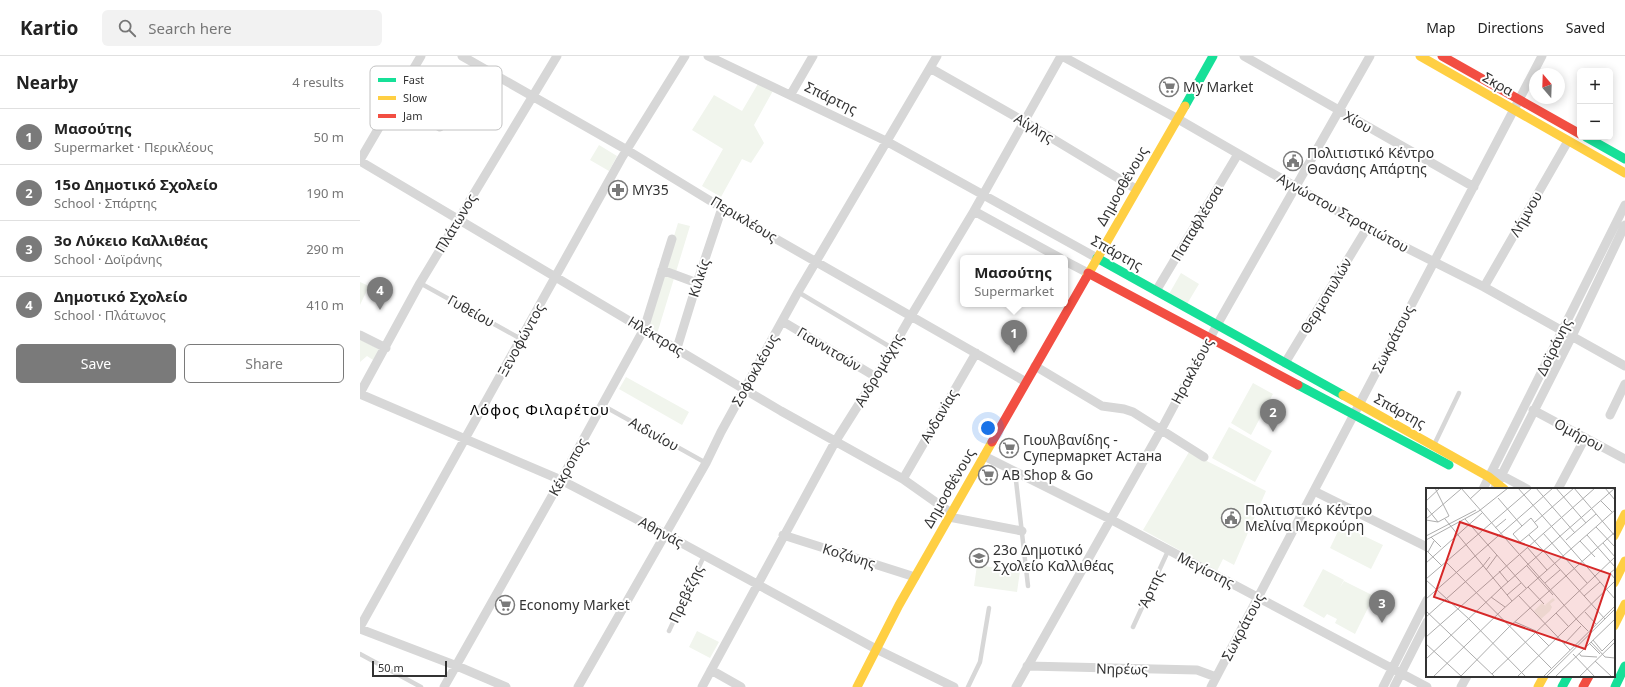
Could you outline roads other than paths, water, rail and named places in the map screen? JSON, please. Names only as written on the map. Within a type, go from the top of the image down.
[{"type":"main road","name":"Δημοσθένους","points":[[858,687],[876,649],[915,577],[1096,258],[1178,119],[1213,56]]},
{"type":"main road","name":"Σκρα","points":[[1420,56],[1625,173]]},
{"type":"main road","name":"Σκρα","points":[[1442,56],[1577,132]]},
{"type":"main road","points":[[1591,140],[1625,159]]},
{"type":"main road","name":"Σπάρτης","points":[[1096,258],[1434,446],[1488,480]]},
{"type":"main road","name":"Σπάρτης","points":[[1088,273],[1354,414],[1498,485]]},
{"type":"main road","points":[[1617,526],[1625,514]]},
{"type":"main road","points":[[1615,581],[1625,561]]},
{"type":"main road","points":[[1615,624],[1625,604]]},
{"type":"main road","points":[[1615,687],[1625,666]]},
{"type":"main road","points":[[1538,687],[1543,677]]},
{"type":"main road","points":[[1562,687],[1567,677]]},
{"type":"main road","points":[[1583,687],[1588,677]]},
{"type":"street","points":[[415,66],[421,56]]},
{"type":"street","name":"Περικλέους","points":[[462,56],[480,66]]},
{"type":"street","name":"Πλάτωνος","points":[[360,394],[420,283],[556,56]]},
{"type":"street","name":"Ξενοφώντος","points":[[360,628],[627,150],[685,56]]},
{"type":"street","name":"Σπάρτης","points":[[708,56],[791,94],[886,141],[1096,258]]},
{"type":"street","points":[[791,94],[813,56]]},
{"type":"street","name":"Σοφοκλέους","points":[[578,687],[706,464],[721,432],[798,292],[937,56]]},
{"type":"street","name":"Αγνώστου Στρατιώτου","points":[[1062,56],[1178,119],[1367,228],[1484,287],[1625,366]]},
{"type":"street","name":"Ανδρομάχης","points":[[702,687],[758,585],[783,535],[835,442],[876,377],[974,212],[1062,56]]},
{"type":"street","name":"Χίου","points":[[1244,56],[1474,187]]},
{"type":"street","name":"Ηρακλέους","points":[[1016,687],[1161,430],[1217,325],[1370,56]]},
{"type":"street","name":"Σωκράτους","points":[[1212,687],[1542,56]]},
{"type":"street","name":"Αίγλης","points":[[930,68],[1024,122],[1136,190]]},
{"type":"street","name":"Περικλέους","points":[[502,79],[627,150],[722,208],[1026,382]]},
{"type":"street","points":[[360,160],[378,130]]},
{"type":"street","name":"Λήμνου","points":[[1484,287],[1568,141]]},
{"type":"street","name":"Παπαφλέσσα","points":[[1156,291],[1238,154]]},
{"type":"street","name":"Ηλέκτρας","points":[[360,160],[555,278],[677,348],[745,390],[903,480],[950,515]]},
{"type":"street","name":"Δοϊράνης","points":[[1488,480],[1625,206]]},
{"type":"street","name":"Κιλκίς","points":[[677,348],[722,208]]},
{"type":"street","points":[[974,212],[1054,255]]},
{"type":"street","name":"Δοϊράνης","points":[[1498,485],[1533,410],[1572,336],[1625,225]]},
{"type":"street","name":"Θερμοπυλών","points":[[1285,364],[1367,228]]},
{"type":"street","name":"Κέκροπος","points":[[444,687],[644,329],[672,239]]},
{"type":"street","name":"Σπάρτης","points":[[1068,263],[1088,273]]},
{"type":"street","points":[[662,270],[697,283]]},
{"type":"street","name":"Γιαννιτσών","points":[[782,321],[876,377]]},
{"type":"street","points":[[360,335],[386,348]]},
{"type":"street","name":"Ανδανiας","points":[[903,480],[976,354]]},
{"type":"street","points":[[1035,366],[1102,406],[1124,409],[1133,412],[1204,457]]},
{"type":"street","points":[[1610,414],[1625,384]]},
{"type":"street","name":"Αθηνάς","points":[[360,394],[561,480],[665,534],[876,649],[954,687]]},
{"type":"street","name":"Ομήρου","points":[[1533,410],[1625,459]]},
{"type":"street","points":[[1559,488],[1585,438]]},
{"type":"street","name":"Μεγίστης","points":[[984,456],[1110,519],[1427,687]]},
{"type":"street","name":"Σπάρτης","points":[[1498,485],[1520,488]]},
{"type":"street","points":[[1314,491],[1426,547]]},
{"type":"street","points":[[950,515],[1022,531]]},
{"type":"street","name":"Κοζάνης","points":[[783,535],[915,577]]},
{"type":"street","points":[[1383,687],[1426,602]]},
{"type":"street","points":[[1394,687],[1426,624]]},
{"type":"street","points":[[360,628],[506,687]]},
{"type":"street","name":"Νηρέως","points":[[1027,666],[1197,670],[1216,677]]},
{"type":"street","points":[[711,670],[741,687]]},
{"type":"street","points":[[1461,687],[1466,677]]},
{"type":"lane","name":"Γυθείου","points":[[420,283],[522,339]]},
{"type":"lane","points":[[798,292],[892,348]]},
{"type":"lane","points":[[1434,446],[1459,393]]},
{"type":"lane","name":"Αιδινίου","points":[[602,405],[706,464]]},
{"type":"lane","points":[[1015,472],[1028,586]]},
{"type":"lane","name":"Άρτης","points":[[1133,627],[1168,551]]},
{"type":"lane","name":"Πρεβέζης","points":[[669,631],[704,556]]},
{"type":"lane","points":[[968,687],[980,662],[989,608]]},
{"type":"lane","points":[[360,654],[421,687]]},
{"type":"place","name":"My Market","points":[[1169,87]]},
{"type":"place","name":"Πολιτιστικό Κέντρο Θανάσης Απάρτης","points":[[1293,161]]},
{"type":"place","name":"MY35","points":[[618,190]]},
{"type":"place","name":"Δημοτικό Σχολείο","points":[[380,310]]},
{"type":"place","name":"Μασούτης","points":[[1014,353]]},
{"type":"place","name":"15ο Δημοτικό Σχολείο","points":[[1273,432]]},
{"type":"place","name":"Γιουλβανίδης - Супермаркет Астана","points":[[1009,448]]},
{"type":"place","name":"AB Shop & Go","points":[[988,475]]},
{"type":"place","name":"Πολιτιστικό Κέντρο Μελίνα Μερκούρη","points":[[1231,518]]},
{"type":"place","name":"23ο Δημοτικό Σχολείο Καλλιθέας","points":[[979,558]]},
{"type":"place","name":"Economy Market","points":[[505,605]]},
{"type":"place","name":"3ο Λύκειο Καλλιθέας","points":[[1382,623]]},
{"type":"district","name":"Λόφος Φιλαρέτου","points":[[540,410]]}]
